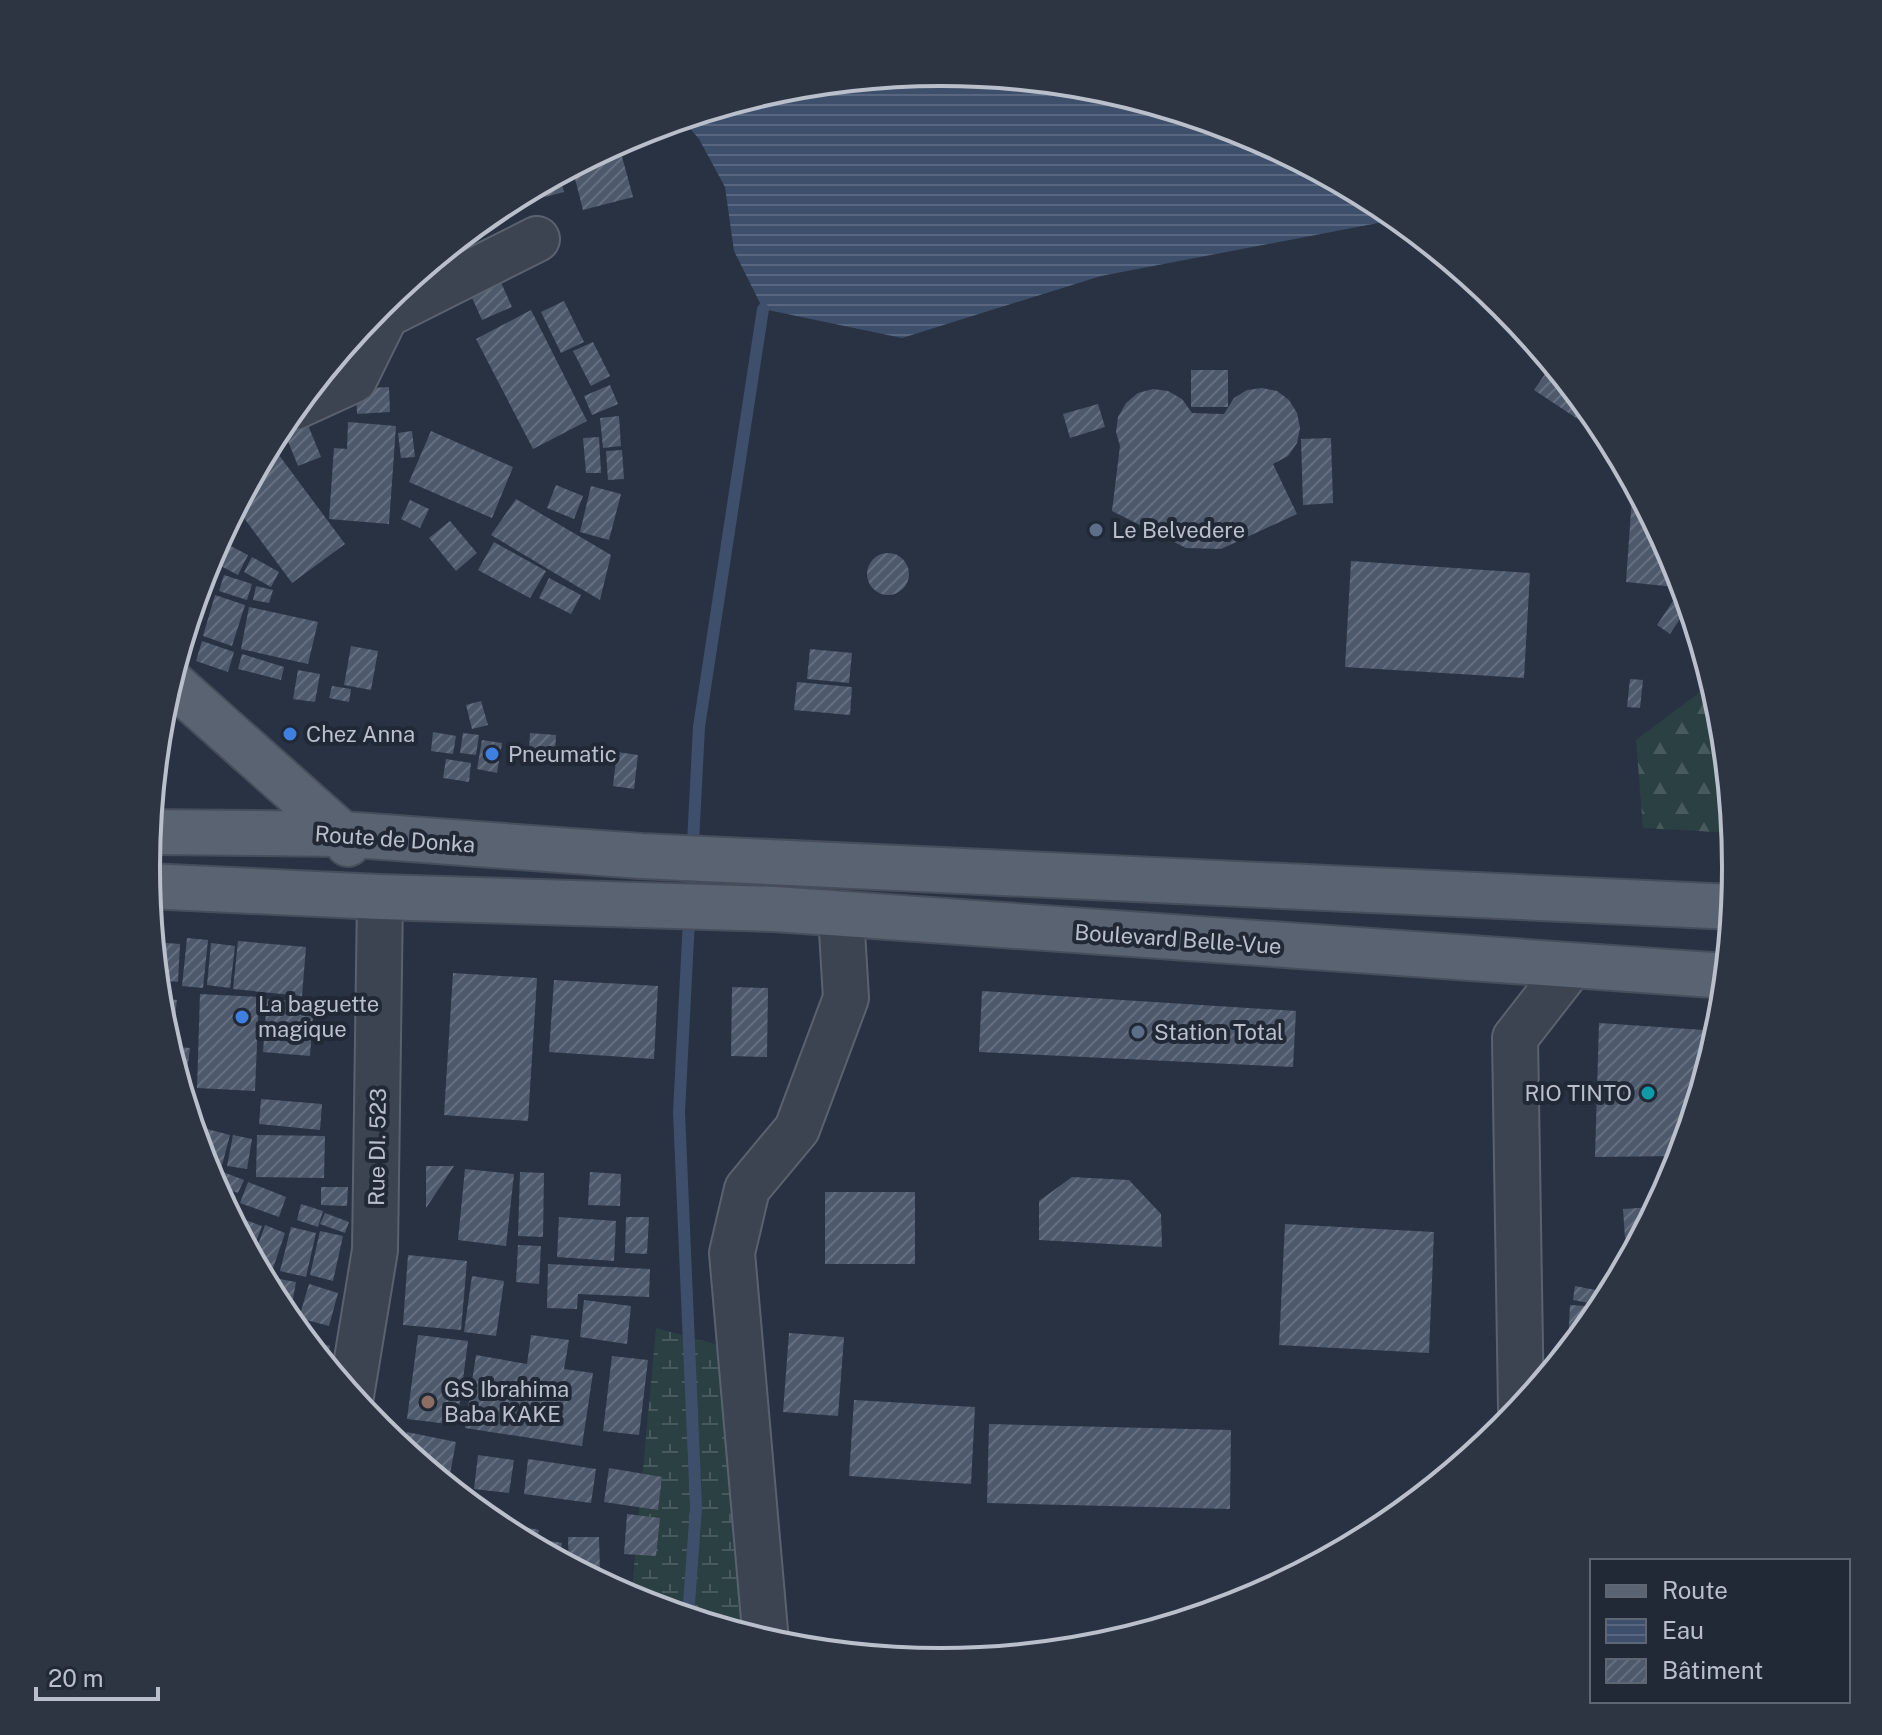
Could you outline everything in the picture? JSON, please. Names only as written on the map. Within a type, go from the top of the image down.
[{"type":"main road","points":[[180,690],[342,834],[380,897]]},
{"type":"main road","name":"Route de Donka","points":[[161,832],[342,834],[641,856],[1721,906]]},
{"type":"main road","points":[[160,887],[380,897]]},
{"type":"main road","name":"Boulevard Belle-Vue","points":[[380,897],[774,909],[1715,975]]},
{"type":"street","points":[[390,313],[537,239]]},
{"type":"street","points":[[318,397],[354,380],[384,319]]},
{"type":"street","name":"Rue DI. 523","points":[[353,1383],[375,1250],[380,897]]},
{"type":"street","points":[[765,1628],[732,1253],[747,1189],[797,1129],[846,998],[841,915]]},
{"type":"street","points":[[1521,1392],[1515,1038],[1571,966]]},
{"type":"green space","points":[[1702,691],[1716,765],[1721,832],[1643,828],[1636,740]]},
{"type":"green space","points":[[656,1328],[719,1345],[760,1627],[690,1608],[632,1585]]},
{"type":"water","points":[[941,86],[1043,93],[1143,113],[1240,145],[1332,191],[1381,222],[1101,276],[902,338],[763,309],[734,251],[725,187],[699,139],[689,127],[789,101],[839,93]]},
{"type":"building","points":[[621,155],[633,197],[583,210],[575,178]]},
{"type":"building","points":[[562,185],[564,192],[537,199]]},
{"type":"building","points":[[498,276],[512,307],[482,320],[468,289]]},
{"type":"building","points":[[564,301],[584,342],[561,353],[541,312]]},
{"type":"building","points":[[531,310],[587,421],[533,449],[476,339]]},
{"type":"building","points":[[593,342],[610,376],[591,386],[573,351]]},
{"type":"building","points":[[1191,370],[1228,370],[1228,407],[1191,407]]},
{"type":"building","points":[[1546,373],[1584,423],[1534,390]]},
{"type":"building","points":[[610,385],[618,404],[592,415],[584,396]]},
{"type":"building","points":[[389,387],[390,412],[357,414],[356,389]]},
{"type":"building","points":[[1262,388],[1277,391],[1289,400],[1297,413],[1300,428],[1297,443],[1288,456],[1273,464],[1297,514],[1221,549],[1186,548],[1112,511],[1120,446],[1116,432],[1118,417],[1126,403],[1138,393],[1153,389],[1168,391],[1182,399],[1192,413],[1224,414],[1234,398],[1247,390]]},
{"type":"building","points":[[1098,404],[1105,427],[1070,438],[1063,414]]},
{"type":"building","points":[[619,416],[621,446],[603,448],[600,418]]},
{"type":"building","points":[[306,420],[321,457],[298,466],[287,439],[298,423]]},
{"type":"building","points":[[348,422],[396,426],[389,524],[329,519],[334,448],[347,449]]},
{"type":"building","points":[[412,431],[415,457],[401,458],[398,433]]},
{"type":"building","points":[[431,431],[513,467],[492,518],[409,482]]},
{"type":"building","points":[[599,437],[601,473],[586,473],[583,438]]},
{"type":"building","points":[[1331,438],[1333,503],[1303,505],[1301,439]]},
{"type":"building","points":[[622,450],[624,479],[608,480],[606,451]]},
{"type":"building","points":[[278,454],[345,544],[292,583],[243,516]]},
{"type":"building","points":[[556,485],[583,496],[574,519],[547,508]]},
{"type":"building","points":[[591,486],[621,494],[609,540],[580,532]]},
{"type":"building","points":[[516,499],[611,555],[600,600],[491,535]]},
{"type":"building","points":[[410,500],[429,509],[420,528],[401,519]]},
{"type":"building","points":[[1632,503],[1670,586],[1626,582]]},
{"type":"building","points":[[450,521],[477,553],[456,571],[429,538]]},
{"type":"building","points":[[494,542],[546,571],[530,598],[478,570]]},
{"type":"building","points":[[229,545],[248,555],[238,575],[220,566]]},
{"type":"building","points":[[888,553],[903,559],[909,574],[903,589],[888,595],[873,589],[867,574],[873,559]]},
{"type":"building","points":[[252,557],[279,572],[271,587],[244,572]]},
{"type":"building","points":[[1351,561],[1530,573],[1524,678],[1345,667]]},
{"type":"building","points":[[224,575],[252,584],[247,600],[219,591]]},
{"type":"building","points":[[549,578],[581,595],[571,614],[539,598]]},
{"type":"building","points":[[256,586],[273,590],[269,603],[253,600]]},
{"type":"building","points":[[215,595],[245,605],[232,646],[203,636]]},
{"type":"building","points":[[1675,599],[1681,617],[1670,634],[1657,625]]},
{"type":"building","points":[[249,607],[318,622],[308,664],[241,649]]},
{"type":"building","points":[[202,641],[234,652],[228,672],[196,661]]},
{"type":"building","points":[[351,646],[378,651],[371,690],[344,685]]},
{"type":"building","points":[[810,649],[852,653],[849,683],[807,679]]},
{"type":"building","points":[[242,654],[284,667],[281,680],[238,669]]},
{"type":"building","points":[[298,670],[320,674],[315,702],[293,699]]},
{"type":"building","points":[[1630,679],[1643,680],[1640,708],[1627,707]]},
{"type":"building","points":[[797,682],[852,687],[850,715],[794,710]]},
{"type":"building","points":[[332,686],[351,689],[349,702],[329,698]]},
{"type":"building","points":[[481,701],[488,725],[472,729],[466,705]]},
{"type":"building","points":[[433,732],[456,736],[453,754],[431,751]]},
{"type":"building","points":[[463,733],[479,735],[476,755],[460,753]]},
{"type":"building","points":[[530,733],[556,735],[555,753],[529,752]]},
{"type":"building","points":[[482,740],[502,743],[497,773],[477,769]]},
{"type":"building","points":[[617,752],[638,755],[634,789],[613,786]]},
{"type":"building","points":[[446,759],[471,763],[469,782],[443,778]]},
{"type":"building","points":[[187,938],[208,940],[203,988],[182,986]]},
{"type":"building","points":[[238,941],[306,947],[302,996],[233,989]]},
{"type":"building","points":[[163,943],[180,944],[178,982],[168,981]]},
{"type":"building","points":[[211,943],[235,946],[230,988],[207,985]]},
{"type":"building","points":[[453,973],[537,978],[528,1121],[444,1115]]},
{"type":"building","points":[[554,980],[658,986],[654,1059],[549,1052]]},
{"type":"building","points":[[732,987],[768,988],[767,1057],[731,1056]]},
{"type":"building","name":"Station Total","points":[[982,991],[1296,1011],[1293,1067],[979,1052]]},
{"type":"building","points":[[200,994],[259,997],[255,1091],[197,1088]]},
{"type":"building","points":[[171,999],[177,1000],[175,1018]]},
{"type":"building","points":[[267,999],[314,1002],[310,1056],[263,1052]]},
{"type":"building","name":"RIO TINTO","points":[[1599,1023],[1705,1030],[1696,1070],[1667,1156],[1595,1157]]},
{"type":"building","points":[[181,1047],[190,1048],[187,1073]]},
{"type":"building","points":[[261,1099],[322,1104],[320,1130],[259,1124]]},
{"type":"building","points":[[204,1128],[230,1135],[221,1169],[219,1167]]},
{"type":"building","points":[[233,1135],[252,1139],[247,1169],[227,1166]]},
{"type":"building","points":[[257,1135],[325,1136],[324,1178],[256,1177]]},
{"type":"building","points":[[426,1166],[454,1166],[426,1208]]},
{"type":"building","points":[[465,1169],[514,1174],[506,1246],[458,1240]]},
{"type":"building","points":[[221,1171],[244,1180],[238,1193],[229,1190]]},
{"type":"building","points":[[520,1172],[544,1173],[543,1237],[518,1236]]},
{"type":"building","points":[[590,1172],[621,1174],[620,1206],[588,1205]]},
{"type":"building","points":[[1072,1177],[1129,1180],[1161,1214],[1162,1247],[1039,1240],[1039,1201]]},
{"type":"building","points":[[248,1182],[286,1197],[279,1217],[240,1203]]},
{"type":"building","points":[[321,1187],[348,1187],[347,1206],[321,1205]]},
{"type":"building","points":[[825,1192],[915,1192],[915,1264],[825,1264]]},
{"type":"building","points":[[301,1204],[323,1211],[318,1227],[297,1220]]},
{"type":"building","points":[[1644,1208],[1629,1238],[1625,1238],[1623,1209]]},
{"type":"building","points":[[325,1213],[349,1222],[345,1233],[320,1224]]},
{"type":"building","points":[[559,1217],[616,1221],[614,1261],[557,1257]]},
{"type":"building","points":[[626,1217],[649,1217],[647,1254],[625,1253]]},
{"type":"building","points":[[243,1219],[262,1226],[256,1243]]},
{"type":"building","points":[[1285,1224],[1434,1232],[1429,1353],[1279,1345]]},
{"type":"building","points":[[265,1225],[285,1233],[272,1271],[258,1246]]},
{"type":"building","points":[[291,1227],[316,1233],[306,1277],[280,1271]]},
{"type":"building","points":[[320,1231],[343,1236],[333,1281],[310,1275]]},
{"type":"building","points":[[518,1245],[541,1246],[539,1284],[516,1282]]},
{"type":"building","points":[[408,1255],[467,1261],[461,1330],[403,1325]]},
{"type":"building","points":[[548,1264],[650,1269],[649,1297],[578,1294],[577,1309],[547,1308]]},
{"type":"building","points":[[472,1276],[504,1281],[496,1336],[464,1332]]},
{"type":"building","points":[[279,1279],[296,1282],[293,1299],[289,1298]]},
{"type":"building","points":[[309,1284],[338,1293],[329,1326],[304,1319],[300,1314]]},
{"type":"building","points":[[1575,1286],[1598,1290],[1590,1303],[1573,1300]]},
{"type":"building","points":[[584,1300],[631,1306],[627,1344],[580,1337]]},
{"type":"building","points":[[1570,1305],[1588,1306],[1569,1333]]},
{"type":"building","points":[[789,1333],[844,1337],[838,1416],[783,1412]]},
{"type":"building","points":[[418,1335],[468,1341],[457,1425],[407,1419]]},
{"type":"building","points":[[531,1335],[569,1340],[564,1369],[593,1373],[582,1446],[465,1428],[476,1355],[527,1364]]},
{"type":"building","points":[[612,1356],[648,1360],[639,1435],[603,1431]]},
{"type":"building","points":[[854,1400],[975,1407],[971,1484],[849,1476]]},
{"type":"building","points":[[989,1424],[1231,1430],[1230,1509],[987,1503]]},
{"type":"building","points":[[407,1432],[456,1442],[450,1474],[426,1455],[406,1437]]},
{"type":"building","points":[[478,1455],[514,1460],[509,1493],[474,1489]]},
{"type":"building","points":[[528,1459],[596,1469],[591,1503],[524,1494]]},
{"type":"building","points":[[609,1468],[662,1477],[658,1510],[604,1502]]},
{"type":"building","points":[[627,1514],[660,1518],[656,1556],[624,1554]]},
{"type":"building","points":[[522,1527],[539,1530],[538,1536]]},
{"type":"building","points":[[568,1537],[599,1537],[600,1570],[595,1568],[569,1554]]},
{"type":"building","points":[[544,1540],[562,1543],[561,1550],[550,1544]]},
{"type":"waterway","points":[[689,1608],[696,1507],[679,1112],[699,727],[763,309]]},
{"type":"place","name":"Le Belvedere","points":[[1096,530]]},
{"type":"place","name":"Chez Anna","points":[[290,734]]},
{"type":"place","name":"Pneumatic","points":[[492,754]]},
{"type":"place","name":"La baguette magique","points":[[242,1017]]},
{"type":"place","name":"Station Total","points":[[1138,1032]]},
{"type":"place","name":"RIO TINTO","points":[[1648,1093]]},
{"type":"place","name":"GS Ibrahima Baba KAKE","points":[[428,1402]]}]
